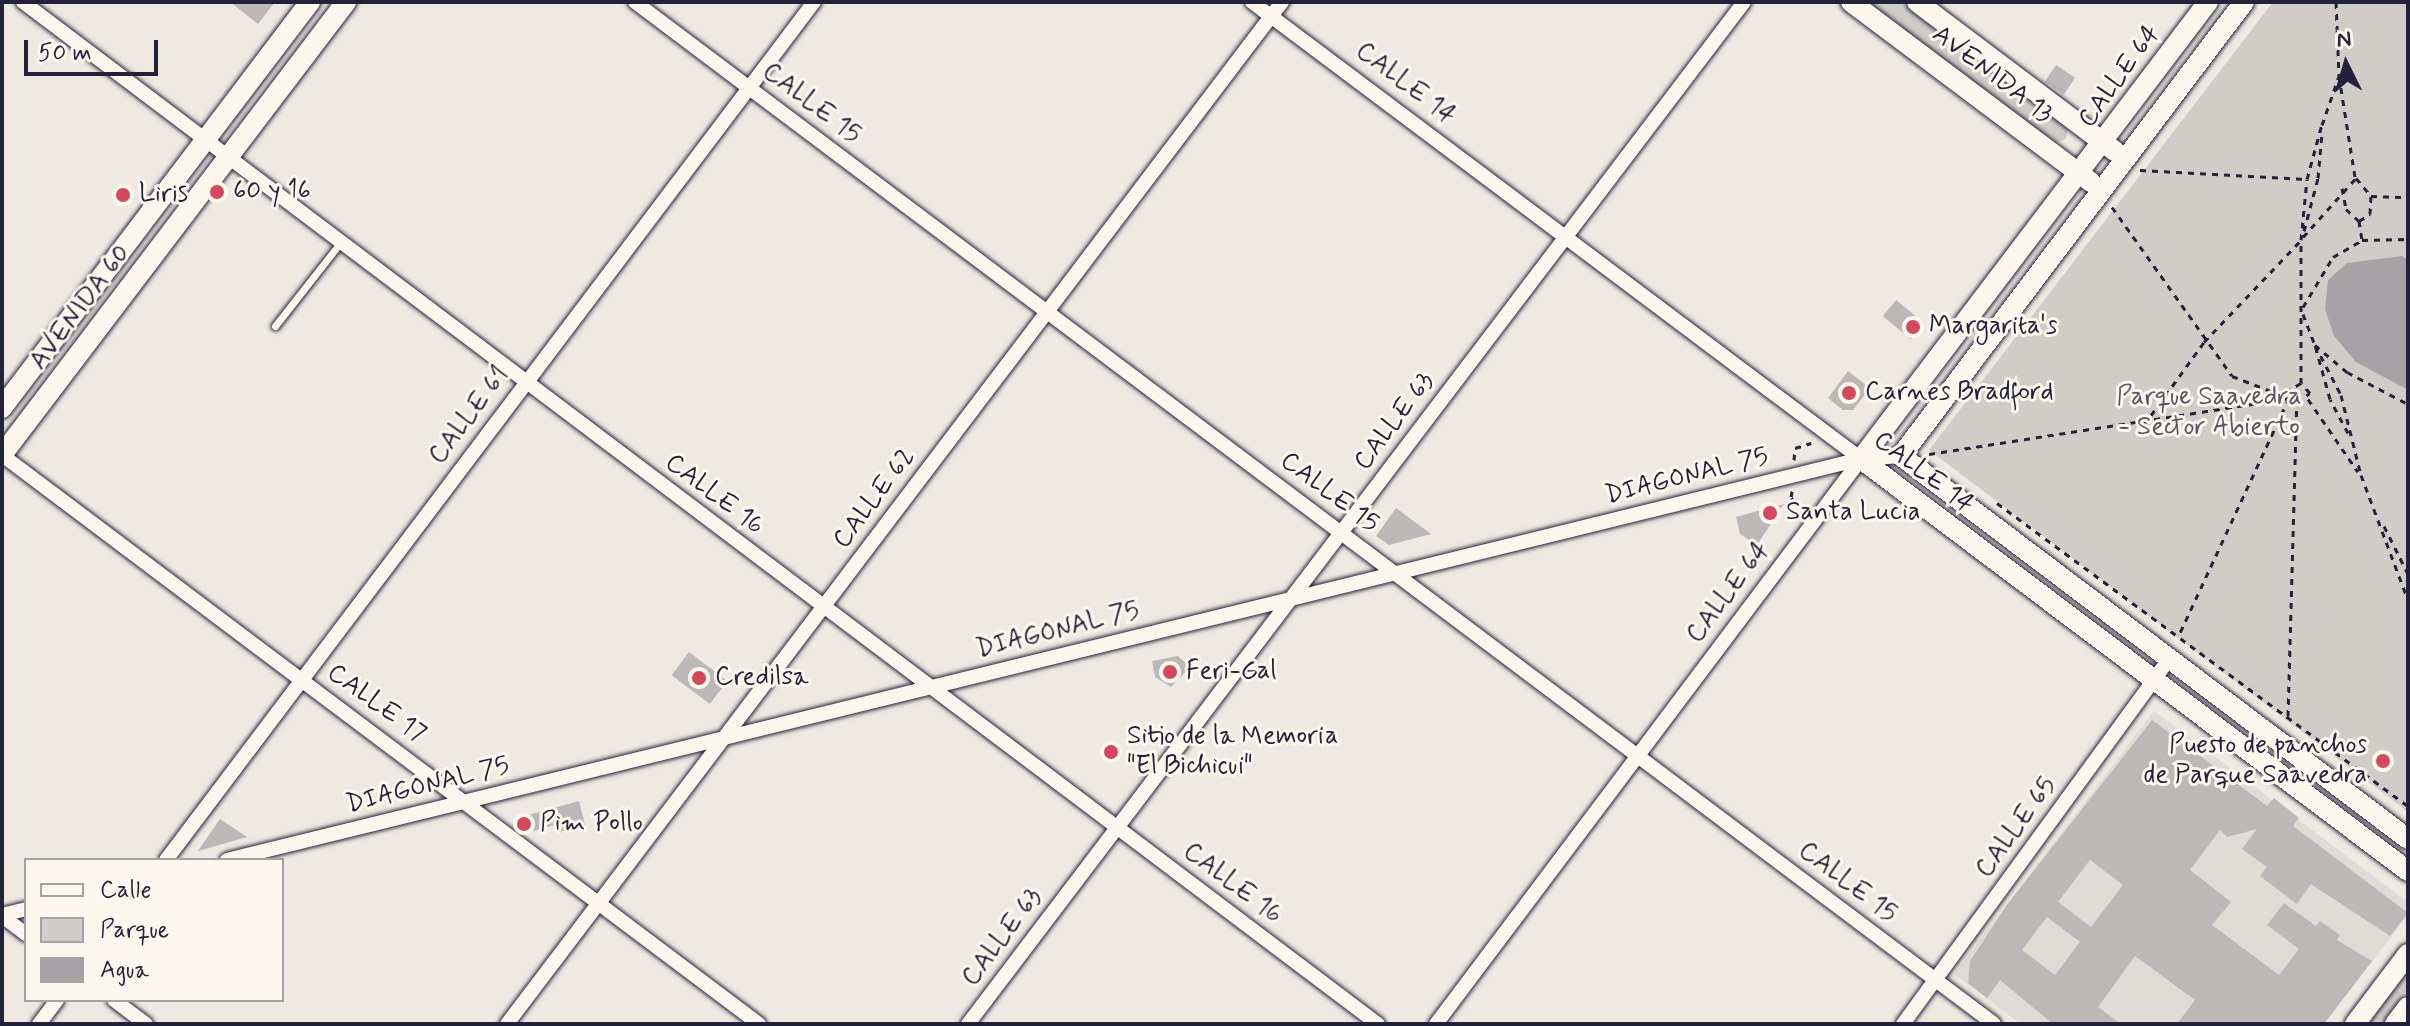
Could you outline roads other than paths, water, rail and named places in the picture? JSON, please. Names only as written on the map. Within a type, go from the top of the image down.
[{"type":"main road","name":"AVENIDA 60","points":[[2,408],[310,2]]},
{"type":"main road","name":"AVENIDA 60","points":[[2,455],[346,2]]},
{"type":"main road","name":"AVENIDA 13","points":[[1851,2],[2081,174],[2106,198]]},
{"type":"main road","name":"AVENIDA 13","points":[[1917,2],[2131,164]]},
{"type":"main road","name":"CALLE 64","points":[[1861,459],[2081,174],[2208,2]]},
{"type":"main road","name":"CALLE 64","points":[[1901,456],[2106,198],[2244,2]]},
{"type":"main road","name":"CALLE 14","points":[[1901,456],[2408,839]]},
{"type":"main road","name":"CALLE 14","points":[[1861,459],[2408,871]]},
{"type":"main road","points":[[2355,1024],[2408,954]]},
{"type":"main road","points":[[2395,1024],[2408,1007]]},
{"type":"street","name":"CALLE 16","points":[[23,2],[206,139],[227,159],[823,607],[934,686],[1378,1024]]},
{"type":"street","name":"CALLE 15","points":[[635,2],[1994,1024]]},
{"type":"street","name":"CALLE 61","points":[[167,858],[814,2]]},
{"type":"street","name":"CALLE 14","points":[[1252,2],[1861,459]]},
{"type":"street","name":"CALLE 62","points":[[507,1024],[720,739],[1282,2]]},
{"type":"street","name":"CALLE 63","points":[[968,1024],[1744,2]]},
{"type":"street","name":"CALLE 17","points":[[2,455],[468,801],[759,1024]]},
{"type":"street","name":"DIAGONAL 75","points":[[235,858],[1861,459],[1901,456]]},
{"type":"street","name":"CALLE 64","points":[[1436,1024],[1861,459]]},
{"type":"street","name":"CALLE 65","points":[[1903,1024],[2168,660]]},
{"type":"street","points":[[2,916],[24,910]]},
{"type":"street","points":[[2,916],[24,932]]},
{"type":"street","points":[[39,1024],[56,1002]]},
{"type":"street","points":[[117,1002],[146,1024]]},
{"type":"lane","points":[[275,326],[340,243]]},
{"type":"water","points":[[2402,256],[2408,260],[2408,390],[2356,362],[2334,336],[2325,309],[2328,280],[2347,263]]},
{"type":"place","name":"60 y 16","points":[[217,192]]},
{"type":"place","name":"Liris","points":[[123,195]]},
{"type":"place","name":"Margarita's","points":[[1913,327]]},
{"type":"place","name":"Carnes Bradford","points":[[1849,393]]},
{"type":"place","name":"Santa Lucia","points":[[1770,513]]},
{"type":"place","name":"Feri-Gal","points":[[1170,672]]},
{"type":"place","name":"Credilsa","points":[[699,678]]},
{"type":"place","name":"Sitio de la Memoria \"El Bichicui\"","points":[[1111,752]]},
{"type":"place","name":"Puesto de panchos de Parque Saavedra","points":[[2383,761]]},
{"type":"place","name":"Pim Pollo","points":[[524,824]]},
{"type":"park label","name":"Parque Saavedra - Sector Abierto","points":[[2209,413]]}]
